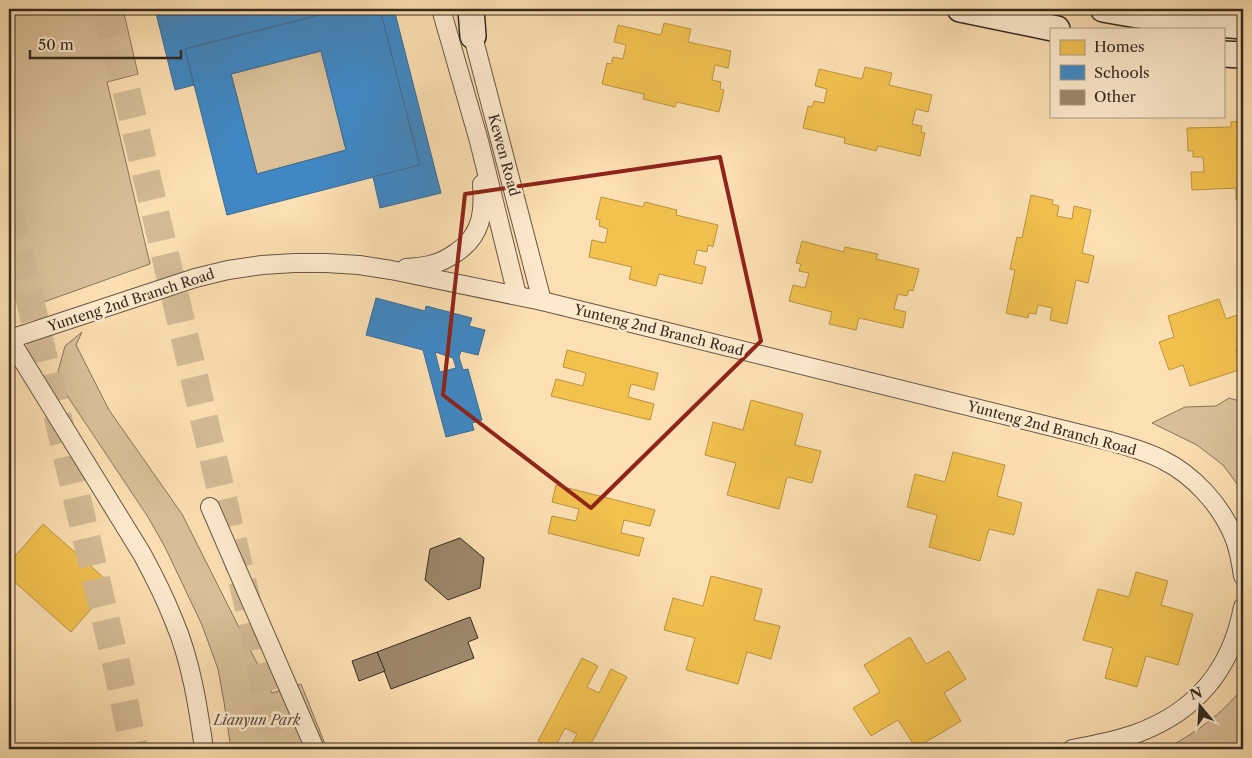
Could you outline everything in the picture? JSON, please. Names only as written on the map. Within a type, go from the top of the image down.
[{"type":"street","name":"Kewen Road","points":[[441,9],[479,141],[517,295]]},
{"type":"street","name":"Kewen Road","points":[[466,9],[542,301]]},
{"type":"street","points":[[471,9],[473,36]]},
{"type":"street","points":[[960,9],[1052,28]]},
{"type":"street","points":[[1104,9],[1141,16],[1243,26]]},
{"type":"street","points":[[1224,54],[1243,55]]},
{"type":"street","points":[[391,270],[432,264],[449,258],[464,248],[475,236],[481,219],[483,200],[479,141]]},
{"type":"street","name":"Yunteng 2nd Branch Road","points":[[204,749],[195,691],[186,656],[175,622],[160,588],[142,554],[9,338],[195,278],[228,270],[295,263],[343,264],[391,270],[542,301],[1099,438],[1136,449],[1164,460],[1184,473],[1203,489],[1221,511],[1233,535],[1243,576]]},
{"type":"street","points":[[210,507],[315,749]]},
{"type":"street","points":[[1072,749],[1109,742],[1160,723],[1203,692],[1218,674],[1229,653],[1238,630],[1243,607]]},
{"type":"highlighted area","points":[[720,157],[761,341],[591,508],[443,395],[465,194]]},
{"type":"green space","points":[[9,9],[123,9],[138,74],[107,82],[150,264],[38,304],[13,297],[9,290]]},
{"type":"green space","points":[[321,51],[346,150],[257,174],[231,74]]},
{"type":"green space","name":"Lianyun Park","points":[[82,332],[76,345],[109,410],[182,514],[272,693],[301,684],[327,749],[231,749],[218,669],[202,625],[165,547],[148,517],[56,379],[65,346]]},
{"type":"green space","points":[[1229,398],[1243,402],[1243,492],[1223,465],[1197,445],[1152,423],[1185,407],[1216,406]]},
{"type":"green space","points":[[1243,687],[1243,749],[1165,749],[1207,723]]},
{"type":"building: Homes","points":[[664,23],[691,29],[688,42],[731,51],[728,68],[715,65],[712,80],[721,82],[720,89],[724,90],[719,112],[677,102],[675,107],[643,99],[644,94],[602,84],[607,63],[611,64],[613,57],[623,59],[626,45],[614,42],[618,25],[661,35]]},
{"type":"building: Homes","points":[[865,67],[892,73],[889,85],[932,95],[928,112],[916,109],[912,124],[922,126],[921,132],[925,133],[920,156],[878,146],[876,151],[844,143],[845,138],[803,128],[808,106],[812,107],[814,101],[824,103],[827,89],[815,86],[819,69],[862,79]]},
{"type":"building: Homes","points":[[1243,121],[1243,200],[1236,200],[1236,188],[1192,190],[1191,172],[1204,172],[1203,157],[1193,157],[1193,151],[1188,151],[1187,128],[1231,127],[1231,122]]},
{"type":"building: Homes","points":[[1031,195],[1053,200],[1052,204],[1059,206],[1057,216],[1072,219],[1074,206],[1091,210],[1082,253],[1094,256],[1088,283],[1076,280],[1067,324],[1050,320],[1052,308],[1038,305],[1036,314],[1029,313],[1028,318],[1006,313],[1015,270],[1010,269],[1017,237],[1022,238]]},
{"type":"building: Homes","points":[[601,197],[643,207],[645,202],[677,210],[676,215],[718,225],[713,247],[708,245],[707,252],[697,250],[694,264],[706,267],[702,284],[659,274],[656,286],[629,279],[632,267],[589,257],[592,240],[605,243],[608,229],[599,226],[600,220],[596,219]]},
{"type":"building: Homes","points":[[802,241],[844,252],[845,247],[878,254],[876,259],[919,269],[913,291],[909,290],[907,296],[898,294],[894,309],[906,312],[903,328],[859,318],[856,330],[829,324],[832,312],[789,301],[793,285],[805,288],[809,273],[799,271],[801,264],[796,263]]},
{"type":"building: Homes","points":[[1219,299],[1226,319],[1243,313],[1243,347],[1236,349],[1242,369],[1190,386],[1183,365],[1169,370],[1159,342],[1174,337],[1168,316]]},
{"type":"building: Homes","points":[[567,350],[658,373],[654,390],[631,384],[628,397],[654,404],[650,420],[551,396],[556,379],[583,386],[586,373],[563,367]]},
{"type":"building: Homes","points":[[751,400],[803,414],[795,445],[821,451],[812,483],[787,477],[779,509],[727,495],[736,463],[705,455],[713,422],[743,430]]},
{"type":"building: Homes","points":[[953,452],[1005,465],[997,496],[1022,503],[1014,535],[989,529],[980,561],[929,547],[937,515],[907,507],[915,474],[945,482]]},
{"type":"building: Homes","points":[[556,485],[655,510],[650,526],[624,520],[621,533],[644,538],[639,556],[548,533],[552,516],[576,521],[579,509],[552,502]]},
{"type":"building: Homes","points":[[43,524],[112,585],[71,632],[9,577],[9,563]]},
{"type":"building: Homes","points":[[1136,572],[1168,581],[1161,605],[1193,614],[1178,665],[1146,656],[1137,687],[1105,678],[1113,648],[1083,640],[1098,589],[1129,597]]},
{"type":"building: Homes","points":[[711,576],[762,589],[754,620],[780,626],[771,659],[747,652],[738,684],[686,670],[695,638],[664,630],[673,598],[703,606]]},
{"type":"building: Homes","points":[[910,637],[926,664],[949,651],[966,679],[944,693],[961,721],[916,748],[898,720],[871,736],[853,708],[880,692],[864,665]]},
{"type":"building: Homes","points":[[582,658],[598,666],[587,687],[599,693],[611,669],[627,677],[588,749],[569,749],[577,734],[565,728],[554,749],[538,741]]},
{"type":"building: Schools","points":[[155,9],[313,9],[315,16],[185,49],[194,85],[175,90]]},
{"type":"building: Schools","points":[[313,9],[343,9],[315,16]]},
{"type":"building: Schools","points":[[343,9],[380,9],[420,165],[227,215],[185,49]],"holes":[[[321,51],[346,150],[257,174],[231,74]]]},
{"type":"building: Schools","points":[[380,9],[394,9],[441,193],[380,208],[373,177],[420,165]]},
{"type":"building: Schools","points":[[376,298],[425,311],[426,306],[472,318],[469,326],[485,330],[478,355],[461,351],[459,357],[463,370],[468,369],[482,420],[472,423],[474,430],[446,437],[423,350],[366,335]],"holes":[[[435,352],[453,358],[456,368],[440,372]]]},
{"type":"building: Other","points":[[460,538],[484,558],[480,588],[448,600],[425,580],[430,549]]},
{"type":"building: Other","points":[[470,617],[478,638],[468,642],[474,658],[391,689],[377,652]]},
{"type":"building: Other","points":[[377,652],[385,671],[359,681],[352,661]]},
{"type":"tunnel","points":[[107,9],[258,647],[273,749]]},
{"type":"tunnel","points":[[9,211],[118,672],[134,749]]}]
